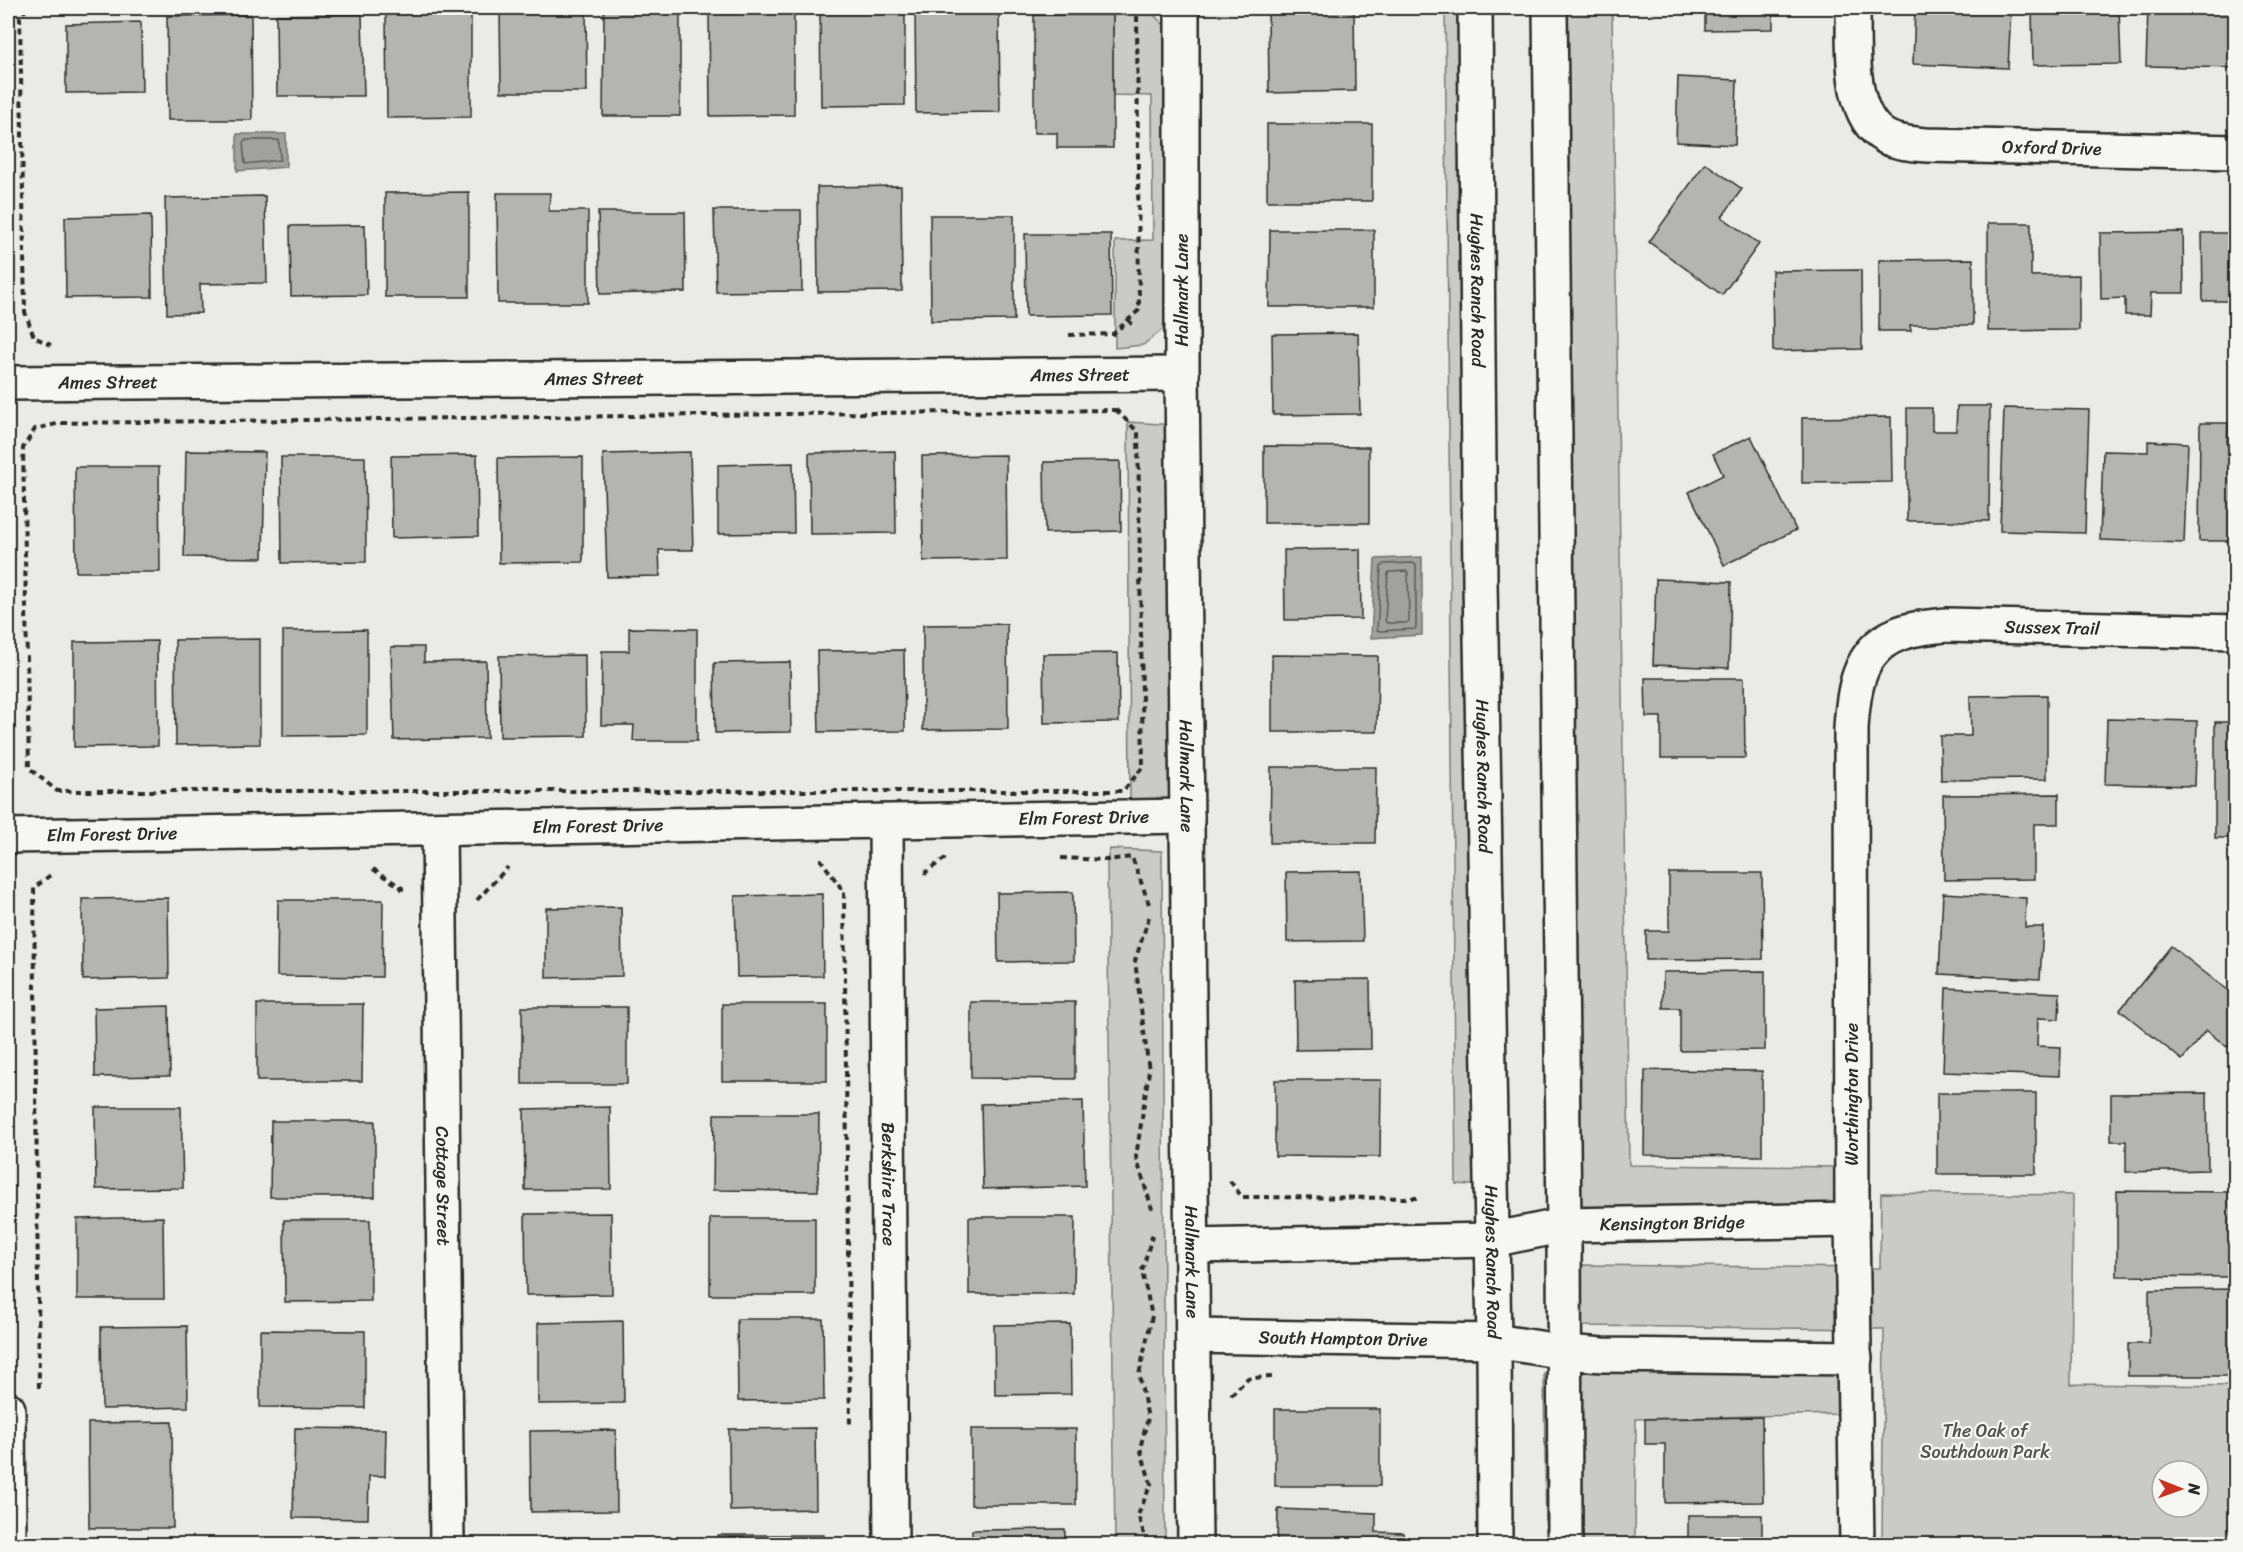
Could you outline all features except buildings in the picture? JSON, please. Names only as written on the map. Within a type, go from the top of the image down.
[{"type":"street","name":"Hallmark Lane","points":[[1182,8],[1182,374],[1194,1545]]},
{"type":"street","name":"Hughes Ranch Road","points":[[1475,8],[1480,583],[1494,1341],[1495,1545]]},
{"type":"street","points":[[1550,8],[1564,1225],[1565,1545]]},
{"type":"street","name":"Oxford Drive","points":[[1853,8],[1855,84],[1863,110],[1873,126],[1886,137],[1927,146],[2235,152]]},
{"type":"street","name":"Ames Street","points":[[8,383],[1182,374]]},
{"type":"street","name":"Sussex Trail","points":[[1875,648],[1894,635],[1946,625],[2235,632]]},
{"type":"street","name":"Worthington Drive","points":[[1857,1545],[1852,1220],[1851,729],[1853,695],[1861,669],[1875,648]]},
{"type":"street","name":"Elm Forest Drive","points":[[8,836],[1187,816]]},
{"type":"street","name":"Berkshire Trace","points":[[886,822],[891,1545]]},
{"type":"street","name":"Cottage Street","points":[[440,829],[447,1545]]},
{"type":"street","name":"Kensington Bridge","points":[[1492,1240],[1564,1225],[1852,1220]]},
{"type":"street","points":[[1192,1246],[1492,1240]]},
{"type":"street","name":"South Hampton Drive","points":[[1193,1336],[1494,1341]]},
{"type":"street","points":[[1494,1341],[1565,1352],[1603,1355],[1855,1358]]},
{"type":"street","points":[[8,1410],[9,1545]]},
{"type":"path","points":[[27,8],[20,17],[25,312],[34,337],[57,348]]},
{"type":"path","points":[[1065,335],[1113,334],[1139,310],[1136,8]]},
{"type":"path","points":[[1128,320],[1134,326]]},
{"type":"path","points":[[1116,410],[1138,432],[1143,767],[1123,791],[57,791],[29,768],[23,448],[35,429],[60,423],[1116,410]]},
{"type":"path","points":[[923,884],[926,872],[951,854]]},
{"type":"path","points":[[1051,857],[1107,860],[1132,857],[1152,911],[1135,961],[1149,1071],[1136,1157],[1153,1211]]},
{"type":"path","points":[[809,860],[821,860],[844,892],[850,1438]]},
{"type":"path","points":[[474,903],[506,867],[518,866]]},
{"type":"path","points":[[39,1389],[34,888],[59,867]]},
{"type":"path","points":[[364,869],[375,869],[402,888],[402,900]]},
{"type":"path","points":[[1230,1182],[1242,1197],[1420,1198]]},
{"type":"path","points":[[1147,1545],[1138,1515],[1150,1484],[1140,1448],[1148,1418],[1139,1375],[1152,1316],[1142,1270],[1154,1232]]},
{"type":"path","points":[[1228,1398],[1248,1378],[1282,1377]]},
{"type":"green space","points":[[1090,8],[1147,8],[1170,31],[1171,323],[1143,345],[1115,348],[1115,241],[1153,240],[1152,96],[1113,95],[1113,15],[1089,15]]},
{"type":"green space","points":[[1445,8],[1490,8],[1501,1187],[1456,1184]]},
{"type":"green space","points":[[1544,8],[1612,8],[1629,1165],[1842,1167],[1842,1207],[1547,1212]]},
{"type":"green space","points":[[1128,422],[1175,425],[1174,806],[1130,807]]},
{"type":"green space","points":[[1110,849],[1162,851],[1165,1544],[1115,1544],[1107,860]]},
{"type":"green space","name":"The Oak of Southdown Park","points":[[1881,1193],[2073,1195],[2071,1384],[2235,1386],[2235,1544],[1882,1544],[1884,1329],[1577,1326],[1577,1265],[1880,1268]]},
{"type":"green space","points":[[1839,1369],[1839,1414],[1636,1419],[1635,1544],[1546,1544],[1544,1373]]},
{"type":"water","points":[[237,134],[286,134],[286,167],[237,171]]},
{"type":"water","points":[[1422,557],[1422,635],[1371,638],[1375,559]]}]
